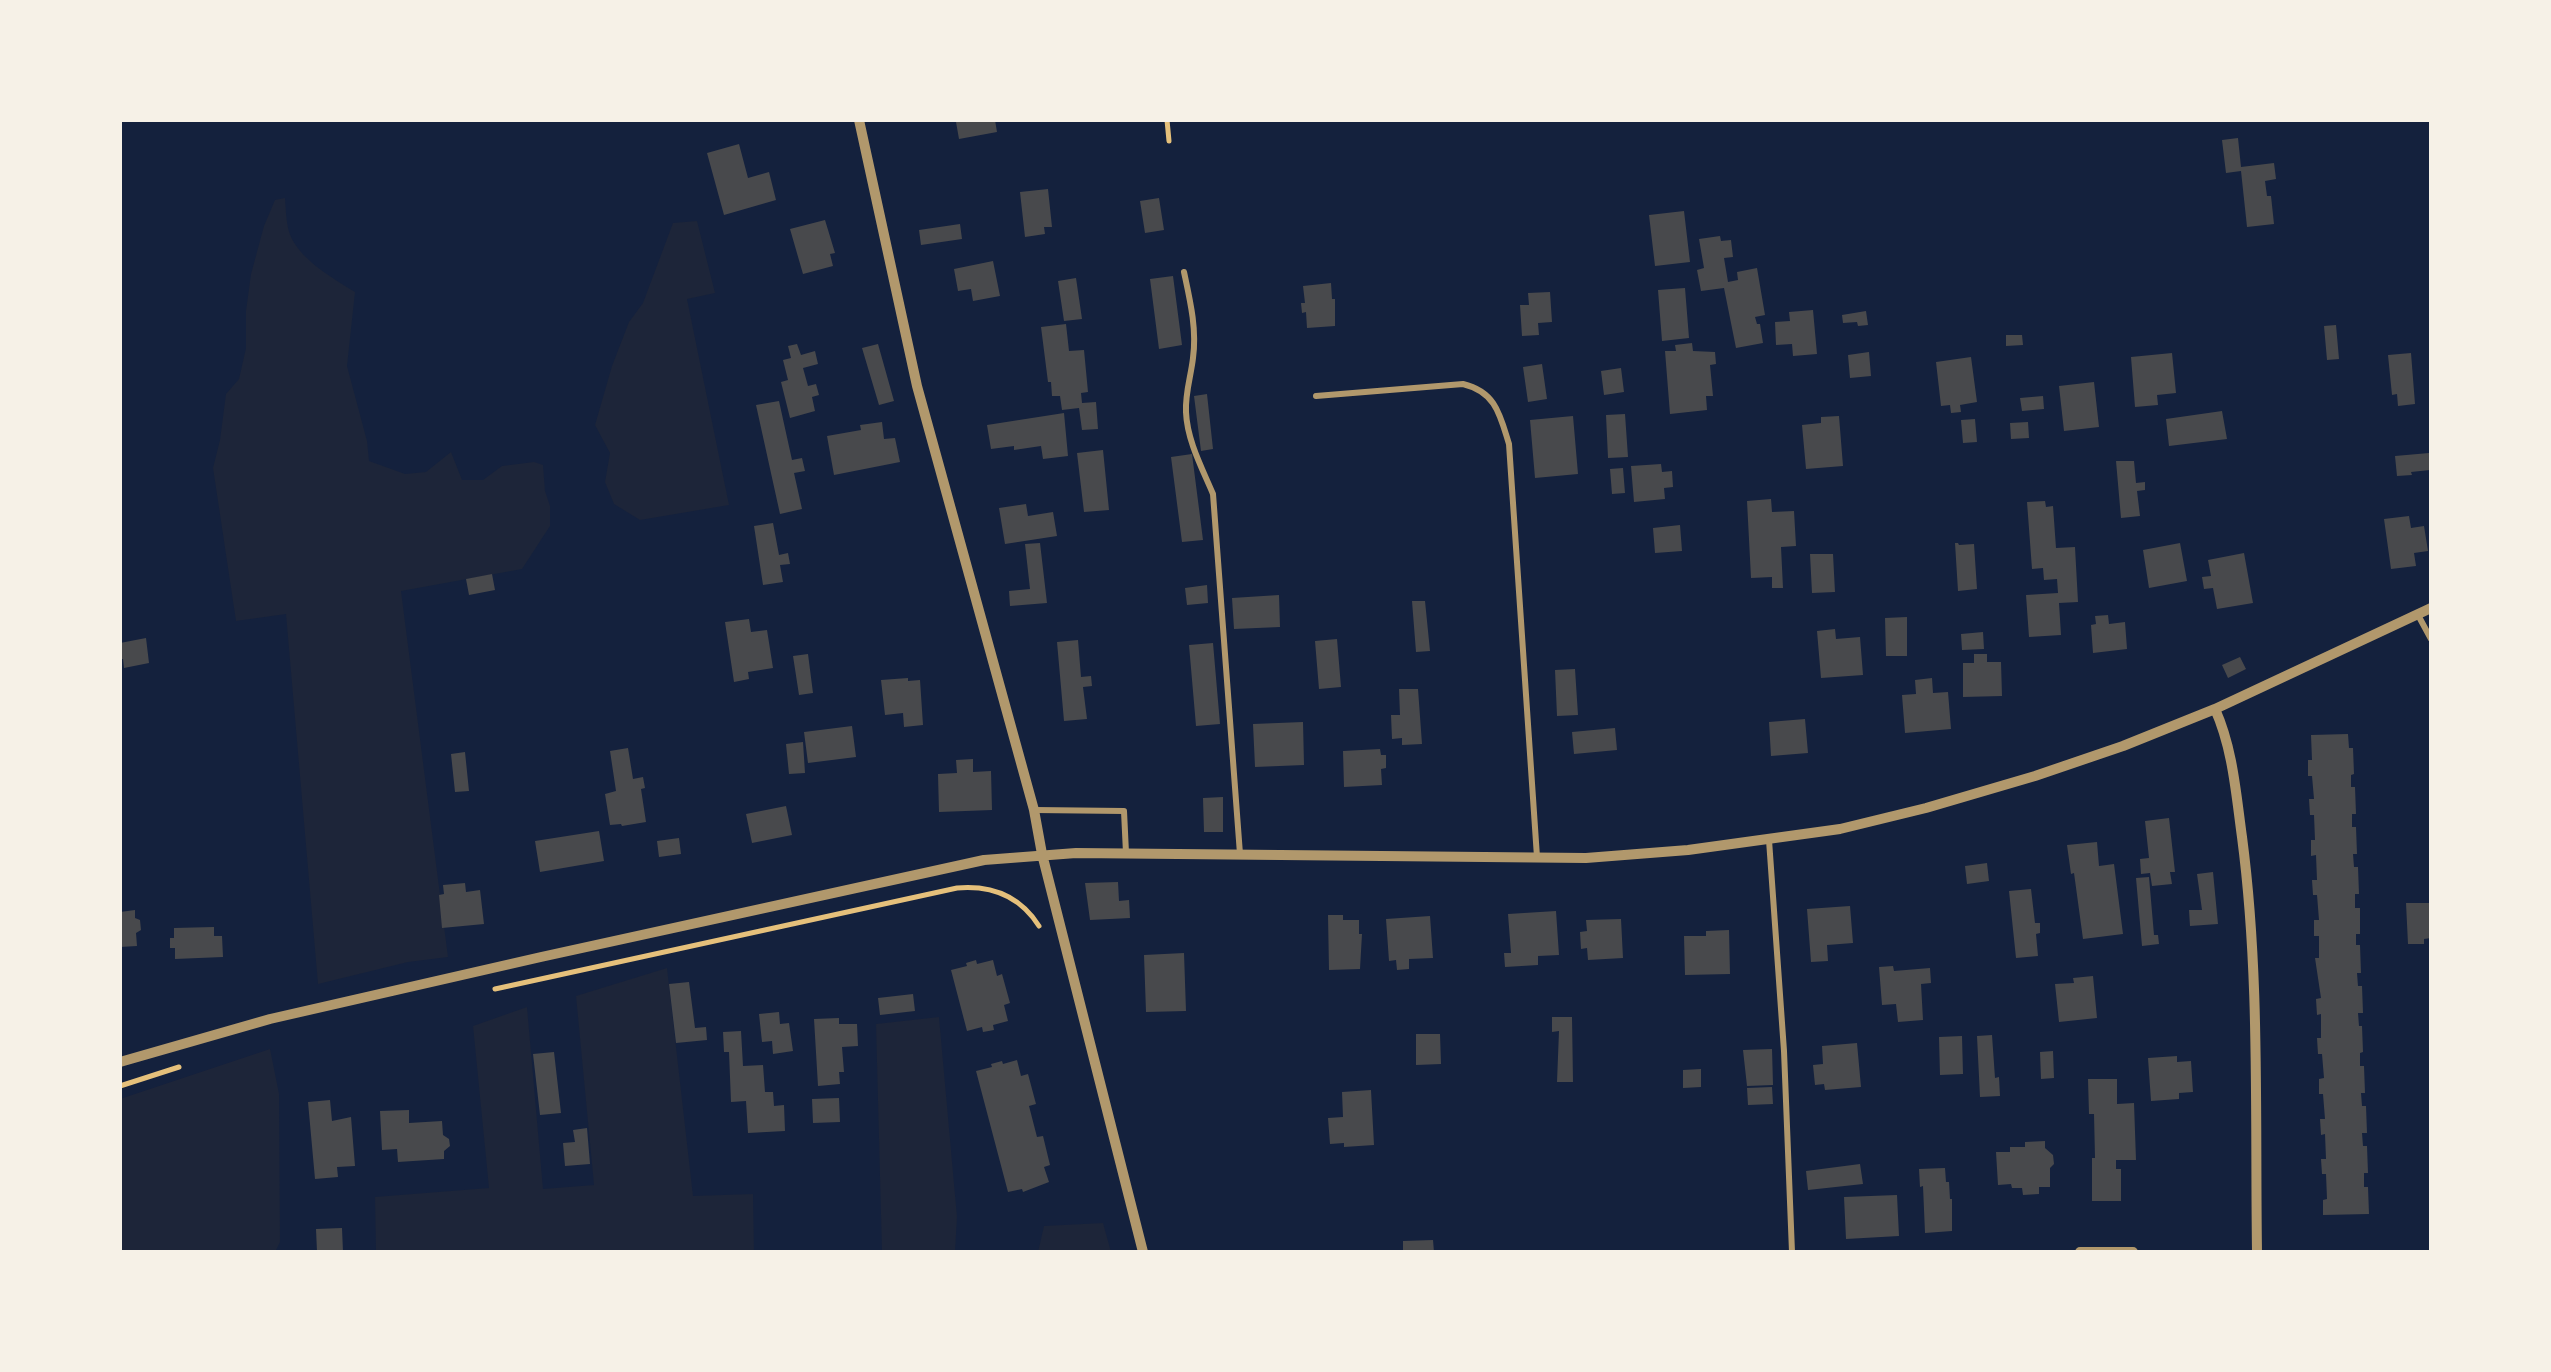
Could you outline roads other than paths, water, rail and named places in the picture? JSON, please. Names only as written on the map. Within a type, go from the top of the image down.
[{"type":"street","points":[[859,120],[917,386],[1034,810],[1143,1252]]},
{"type":"street","points":[[120,1062],[238,1027],[984,860],[1042,854],[1126,853],[1603,857],[1688,850],[1840,829],[1944,803],[2124,746],[2215,709],[2431,608]]},
{"type":"street","points":[[2215,709],[2230,755],[2252,935],[2257,1252]]},
{"type":"street","points":[[2080,1252],[2133,1252]]},
{"type":"lane","points":[[1184,272],[1192,312],[1194,355],[1186,415],[1192,444],[1213,494],[1240,854]]},
{"type":"lane","points":[[1316,396],[1463,384],[1478,387],[1498,408],[1509,444],[1537,858]]},
{"type":"lane","points":[[2417,614],[2431,639]]},
{"type":"lane","points":[[1034,810],[1124,811],[1126,853]]},
{"type":"lane","points":[[1769,840],[1784,1051],[1792,1252]]}]
